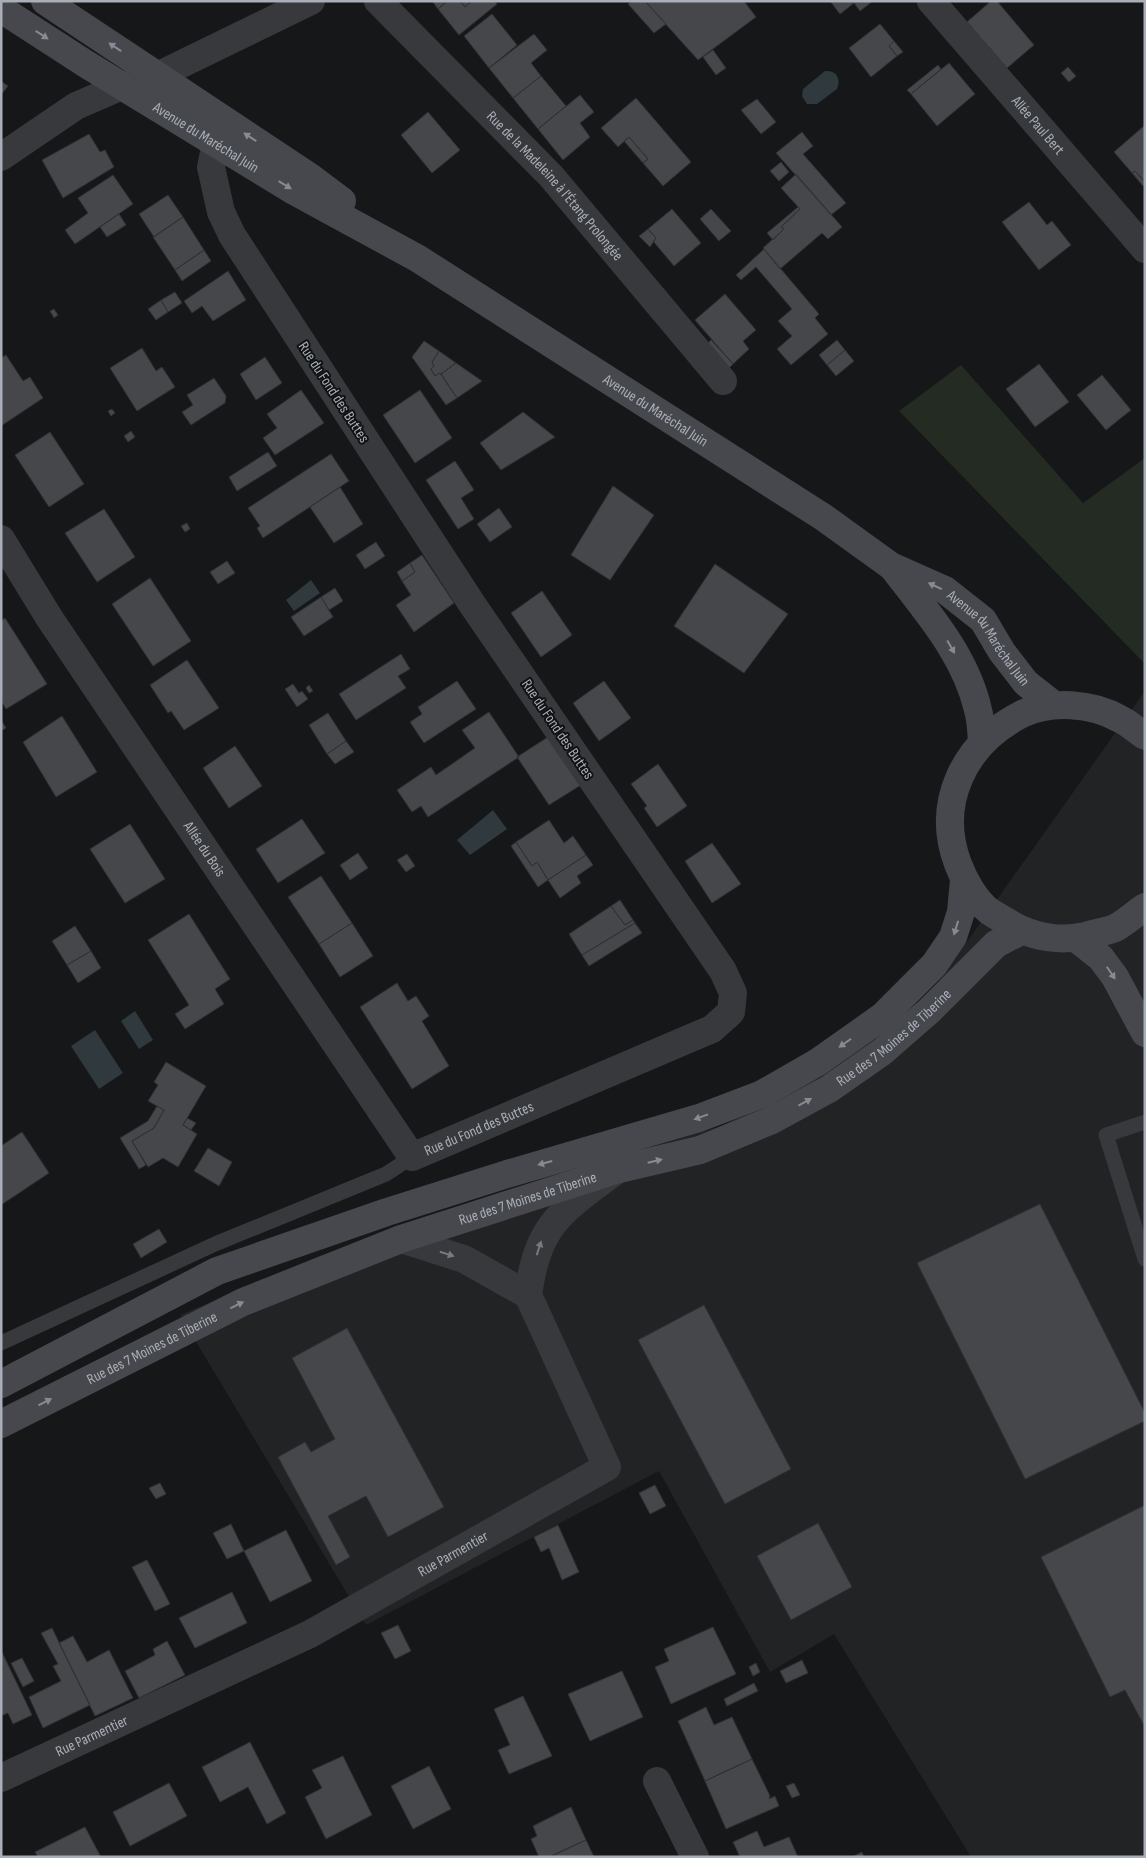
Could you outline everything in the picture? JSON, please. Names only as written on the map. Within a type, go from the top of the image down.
[{"type":"main road","name":"Avenue du Maréchal Juin","points":[[45,1],[310,177],[417,258]]},
{"type":"main road","name":"Avenue du Maréchal Juin","points":[[1,8],[122,86],[294,191],[417,258],[823,517],[891,566],[945,590],[983,620],[1002,652],[1026,683],[1054,705]]},
{"type":"main road","name":"Avenue du Maréchal Juin","points":[[891,566],[941,629],[963,668],[978,710],[982,741]]},
{"type":"main road","points":[[1145,736],[1120,718],[1088,707],[1054,705],[1027,712],[1003,724],[982,741],[960,772],[950,808],[951,845],[964,880],[988,910],[1021,931],[1048,938],[1077,939],[1116,928],[1145,907]]},
{"type":"main road","name":"Rue des 7 Moines de Tiberine","points":[[1,1384],[217,1272],[470,1186],[699,1118],[762,1094],[818,1062],[883,1016],[934,965],[954,936],[961,912],[964,880]]},
{"type":"main road","name":"Rue des 7 Moines de Tiberine","points":[[1,1424],[243,1302],[401,1239],[619,1169],[700,1150],[772,1120],[829,1089],[882,1052],[929,1011],[996,944],[1021,931]]},
{"type":"main road","points":[[1077,939],[1101,958],[1115,978],[1145,1032]]},
{"type":"street","points":[[1,157],[76,106],[122,86],[158,76],[312,1]]},
{"type":"street","name":"Rue de la Madeleine à l'Étang Prolongée","points":[[378,1],[551,176],[722,381]]},
{"type":"street","name":"Allée Paul Bert","points":[[931,1],[1145,249]]},
{"type":"street","name":"Rue du Fond des Buttes","points":[[216,143],[211,167],[221,212],[232,235],[472,604],[723,971],[733,993],[732,1012],[712,1030],[412,1157]]},
{"type":"street","name":"Allée du Bois","points":[[1,539],[50,619],[412,1157]]},
{"type":"street","points":[[401,1239],[464,1259],[528,1295],[532,1268],[541,1240],[565,1208],[619,1169]]},
{"type":"street","name":"Rue Parmentier","points":[[1,1778],[310,1634],[607,1467],[528,1295]]},
{"type":"street","points":[[657,1781],[695,1857]]},
{"type":"lane","points":[[1145,1122],[1106,1135],[1145,1258]]},
{"type":"lane","points":[[1,1343],[215,1244],[386,1174],[412,1157]]},
{"type":"shaded area","points":[[825,71],[832,72],[837,76],[837,89],[817,104],[807,104],[802,96],[803,89]]},
{"type":"shaded area","points":[[961,365],[1083,503],[1145,458],[1145,664],[899,411]]},
{"type":"shaded area","points":[[311,580],[320,593],[294,611],[286,600]]},
{"type":"shaded area","points":[[1145,691],[1145,1857],[971,1857],[834,1634],[770,1672],[659,1471],[366,1625],[180,1315],[314,1258],[503,1191],[721,1126],[828,1074],[932,991]]},
{"type":"shaded area","points":[[493,810],[507,829],[470,855],[457,840]]},
{"type":"shaded area","points":[[135,1011],[153,1040],[139,1049],[121,1021]]},
{"type":"shaded area","points":[[95,1030],[123,1073],[99,1089],[71,1046]]},
{"type":"building","points":[[432,1],[447,1],[438,9]]},
{"type":"building","points":[[447,1],[460,1],[465,7],[472,1],[495,1],[497,4],[459,35],[438,9]]},
{"type":"building","points":[[460,1],[472,1],[465,7]]},
{"type":"building","points":[[632,1],[645,1],[666,24],[654,33],[628,4]]},
{"type":"building","points":[[645,1],[744,1],[756,17],[698,60]]},
{"type":"building","points":[[830,1],[873,1],[860,11],[854,3],[840,14]]},
{"type":"building","points":[[991,1],[997,1],[1034,45],[1007,68],[967,22]]},
{"type":"building","points":[[492,14],[517,45],[489,68],[464,36]]},
{"type":"building","points":[[880,24],[894,41],[889,46],[897,56],[871,77],[849,48]]},
{"type":"building","points":[[534,34],[547,50],[531,63],[541,76],[513,98],[489,68]]},
{"type":"building","points":[[894,41],[903,52],[897,56],[889,46]]},
{"type":"building","points":[[713,50],[726,68],[716,75],[703,57]]},
{"type":"building","points":[[949,63],[975,94],[937,126],[911,94]]},
{"type":"building","points":[[938,65],[941,69],[911,94],[907,90]]},
{"type":"building","points":[[1068,67],[1076,76],[1069,82],[1061,73]]},
{"type":"building","points":[[541,76],[566,106],[538,129],[513,98]]},
{"type":"building","points":[[1,81],[8,86],[1,95]]},
{"type":"building","points":[[580,95],[594,112],[580,123],[590,137],[563,160],[538,129]]},
{"type":"building","points":[[636,98],[691,162],[663,186],[643,163],[648,159],[629,137],[618,147],[601,128]]},
{"type":"building","points":[[757,99],[776,122],[761,134],[741,110]]},
{"type":"building","points":[[428,112],[460,150],[432,173],[401,135]]},
{"type":"building","points":[[1145,125],[1145,182],[1135,171],[1132,173],[1114,152]]},
{"type":"building","points":[[802,132],[813,146],[803,154],[846,203],[831,215],[776,153]]},
{"type":"building","points":[[89,134],[100,152],[105,150],[114,167],[63,198],[42,160]]},
{"type":"building","points":[[629,137],[648,159],[643,163],[624,141]]},
{"type":"building","points":[[781,162],[789,172],[779,181],[770,171]]},
{"type":"building","points":[[1135,171],[1145,182],[1143,186],[1132,173]]},
{"type":"building","points":[[796,174],[842,227],[828,239],[822,233],[780,269],[763,248],[784,229],[781,227],[800,209],[781,188]]},
{"type":"building","points":[[113,175],[133,204],[75,244],[65,230],[88,213],[78,198]]},
{"type":"building","points":[[168,195],[183,217],[154,237],[139,214]]},
{"type":"building","points":[[1029,202],[1047,225],[1052,221],[1071,245],[1039,270],[1002,222]]},
{"type":"building","points":[[798,207],[800,209],[781,227],[784,229],[773,240],[767,233]]},
{"type":"building","points":[[672,209],[701,243],[674,266],[653,241],[656,238],[648,229]]},
{"type":"building","points":[[711,209],[731,231],[719,241],[700,219]]},
{"type":"building","points":[[119,214],[126,225],[107,237],[100,227]]},
{"type":"building","points":[[183,217],[204,250],[175,270],[153,237]]},
{"type":"building","points":[[648,229],[656,238],[650,247],[639,236]]},
{"type":"building","points":[[764,249],[819,314],[815,318],[828,334],[791,365],[777,349],[792,336],[778,321],[792,309],[756,267],[741,280],[736,275]]},
{"type":"building","points":[[204,250],[211,261],[182,281],[175,270]]},
{"type":"building","points":[[228,271],[246,300],[213,321],[202,306],[192,313],[184,301]]},
{"type":"building","points":[[175,292],[182,303],[168,312],[161,300]]},
{"type":"building","points":[[725,294],[756,330],[743,341],[749,349],[733,364],[695,320]]},
{"type":"building","points":[[161,300],[168,312],[156,320],[148,309]]},
{"type":"building","points":[[54,309],[58,315],[54,318],[50,311]]},
{"type":"building","points":[[711,340],[733,364],[729,368],[708,343]]},
{"type":"building","points":[[837,340],[845,350],[827,365],[819,355]]},
{"type":"building","points":[[424,341],[439,351],[432,362],[434,366],[431,369],[435,376],[440,373],[457,398],[446,405],[412,357]]},
{"type":"building","points":[[142,348],[156,371],[162,367],[175,387],[137,411],[110,368]]},
{"type":"building","points":[[845,350],[854,361],[836,376],[827,365]]},
{"type":"building","points":[[439,351],[456,363],[435,376],[431,369],[434,366],[432,362]]},
{"type":"building","points":[[6,355],[23,381],[30,377],[43,398],[1,426],[1,358]]},
{"type":"building","points":[[265,357],[282,383],[256,400],[240,374]]},
{"type":"building","points":[[456,363],[482,381],[457,398],[441,374]]},
{"type":"building","points":[[1039,364],[1069,402],[1035,427],[1006,389]]},
{"type":"building","points":[[1102,375],[1131,410],[1106,430],[1077,395]]},
{"type":"building","points":[[214,378],[226,396],[225,403],[191,425],[182,412],[193,405],[187,395]]},
{"type":"building","points":[[301,390],[324,423],[275,455],[263,438],[277,428],[267,414]]},
{"type":"building","points":[[420,390],[452,438],[415,463],[383,415]]},
{"type":"building","points":[[112,409],[115,413],[111,416],[108,411]]},
{"type":"building","points":[[523,412],[555,437],[501,470],[480,443]]},
{"type":"building","points":[[131,431],[135,437],[128,442],[124,436]]},
{"type":"building","points":[[50,432],[84,484],[49,507],[15,455]]},
{"type":"building","points":[[268,452],[277,466],[237,491],[229,477]]},
{"type":"building","points":[[331,454],[349,481],[263,538],[257,528],[260,526],[248,508]]},
{"type":"building","points":[[455,461],[474,490],[461,498],[474,519],[458,529],[426,480]]},
{"type":"building","points":[[613,486],[654,515],[610,580],[571,555]]},
{"type":"building","points":[[340,487],[363,524],[334,543],[310,507]]},
{"type":"building","points":[[499,508],[512,527],[490,542],[477,524]]},
{"type":"building","points":[[104,509],[135,557],[97,582],[65,533]]},
{"type":"building","points":[[187,523],[190,529],[185,532],[181,526]]},
{"type":"building","points":[[376,542],[385,556],[365,569],[356,555]]},
{"type":"building","points":[[422,555],[454,603],[414,632],[396,605],[411,595],[402,581],[415,572],[410,563]]},
{"type":"building","points":[[227,561],[235,573],[218,584],[210,572]]},
{"type":"building","points":[[410,563],[415,572],[402,581],[397,572]]},
{"type":"building","points":[[715,564],[788,614],[744,673],[674,626]]},
{"type":"building","points":[[150,578],[191,641],[153,666],[112,604]]},
{"type":"building","points":[[335,588],[343,601],[329,610],[321,597]]},
{"type":"building","points":[[542,591],[572,635],[541,657],[511,613]]},
{"type":"building","points":[[321,597],[333,617],[304,636],[291,617]]},
{"type":"building","points":[[5,618],[47,684],[6,709],[1,701],[1,621]]},
{"type":"building","points":[[401,654],[410,669],[398,676],[406,688],[356,720],[339,694]]},
{"type":"building","points":[[187,660],[219,708],[184,730],[171,711],[168,713],[150,685]]},
{"type":"building","points":[[457,681],[476,709],[424,743],[410,722],[422,714],[418,707]]},
{"type":"building","points":[[604,681],[631,718],[599,741],[573,703]]},
{"type":"building","points":[[293,684],[299,693],[302,691],[308,699],[297,707],[285,689]]},
{"type":"building","points":[[309,685],[313,691],[309,693],[306,688]]},
{"type":"building","points":[[489,712],[519,757],[428,817],[421,806],[412,812],[397,790],[431,767],[436,775],[475,748],[462,730]]},
{"type":"building","points":[[328,713],[346,741],[327,754],[309,725]]},
{"type":"building","points":[[62,716],[97,772],[56,797],[23,742]]},
{"type":"building","points":[[1,720],[6,728],[1,731]]},
{"type":"building","points":[[548,737],[581,785],[549,805],[517,757]]},
{"type":"building","points":[[346,741],[354,752],[335,764],[327,754]]},
{"type":"building","points":[[235,746],[262,786],[229,808],[203,768]]},
{"type":"building","points":[[658,764],[687,806],[657,827],[644,808],[647,806],[631,784]]},
{"type":"building","points":[[302,819],[325,853],[278,883],[256,849]]},
{"type":"building","points":[[549,820],[564,843],[573,836],[586,855],[548,880],[537,862],[532,866],[516,842]]},
{"type":"building","points":[[130,824],[165,879],[125,903],[90,849]]},
{"type":"building","points":[[516,842],[532,866],[537,862],[548,880],[538,887],[511,846]]},
{"type":"building","points":[[712,843],[741,884],[712,903],[685,861]]},
{"type":"building","points":[[358,853],[368,868],[350,880],[340,865]]},
{"type":"building","points":[[407,854],[415,866],[406,872],[397,860]]},
{"type":"building","points":[[586,855],[593,865],[577,876],[581,883],[560,898],[548,880]]},
{"type":"building","points":[[321,876],[352,923],[319,944],[288,897]]},
{"type":"building","points":[[620,900],[633,920],[625,925],[611,906]]},
{"type":"building","points":[[611,906],[625,925],[633,920],[635,923],[582,955],[569,934]]},
{"type":"building","points":[[189,914],[230,979],[215,989],[224,1004],[185,1029],[175,1014],[189,1005],[148,940]]},
{"type":"building","points":[[352,923],[373,956],[340,977],[319,944]]},
{"type":"building","points":[[635,923],[642,933],[589,966],[582,955]]},
{"type":"building","points":[[75,926],[91,951],[67,965],[52,941]]},
{"type":"building","points":[[91,951],[101,968],[78,983],[67,965]]},
{"type":"building","points":[[397,983],[408,1001],[416,996],[429,1016],[422,1021],[449,1066],[412,1089],[360,1007]]},
{"type":"building","points":[[166,1062],[206,1086],[183,1125],[197,1134],[178,1167],[163,1158],[148,1167],[132,1141],[154,1128],[164,1110],[148,1101],[158,1085],[154,1082]]},
{"type":"building","points":[[157,1106],[164,1110],[154,1128],[132,1141],[146,1165],[139,1169],[120,1138],[148,1121]]},
{"type":"building","points":[[187,1118],[196,1123],[191,1130],[183,1125]]},
{"type":"building","points":[[22,1132],[49,1173],[1,1205],[1,1146]]},
{"type":"building","points":[[208,1148],[232,1162],[219,1186],[194,1171]]},
{"type":"building","points":[[1040,1204],[1145,1413],[1145,1421],[1025,1479],[917,1263]]},
{"type":"building","points":[[159,1229],[167,1242],[141,1258],[133,1244]]},
{"type":"building","points":[[704,1305],[791,1469],[725,1504],[638,1340]]},
{"type":"building","points":[[347,1328],[444,1507],[388,1537],[366,1496],[328,1516],[350,1557],[336,1565],[278,1457],[305,1442],[311,1452],[335,1439],[292,1358]]},
{"type":"building","points":[[160,1483],[166,1494],[156,1499],[149,1488]]},
{"type":"building","points":[[655,1485],[666,1506],[650,1514],[639,1493]]},
{"type":"building","points":[[1145,1505],[1145,1727],[1125,1690],[1110,1697],[1041,1557]]},
{"type":"building","points":[[818,1523],[852,1587],[791,1620],[757,1556]]},
{"type":"building","points":[[231,1524],[244,1551],[227,1559],[213,1533]]},
{"type":"building","points":[[558,1525],[579,1572],[562,1580],[549,1548],[541,1552],[534,1537]]},
{"type":"building","points":[[286,1530],[312,1581],[270,1602],[244,1551]]},
{"type":"building","points":[[147,1560],[170,1604],[155,1611],[132,1567]]},
{"type":"building","points":[[232,1592],[247,1623],[195,1648],[179,1618]]},
{"type":"building","points":[[398,1625],[411,1651],[395,1659],[381,1633]]},
{"type":"building","points":[[713,1627],[736,1674],[671,1704],[655,1667],[669,1661],[664,1649]]},
{"type":"building","points":[[52,1628],[90,1705],[43,1728],[29,1697],[61,1681],[53,1666],[58,1664],[41,1633]]},
{"type":"building","points":[[73,1636],[87,1662],[109,1650],[133,1698],[95,1716],[59,1643]]},
{"type":"building","points":[[167,1641],[185,1675],[139,1698],[125,1671],[155,1655],[153,1649]]},
{"type":"building","points":[[1,1650],[32,1715],[13,1724],[8,1713],[1,1716]]},
{"type":"building","points":[[22,1658],[34,1681],[23,1687],[11,1663]]},
{"type":"building","points":[[802,1660],[808,1673],[786,1683],[780,1671]]},
{"type":"building","points":[[756,1663],[760,1672],[753,1676],[749,1667]]},
{"type":"building","points":[[622,1671],[643,1717],[590,1741],[568,1694]]},
{"type":"building","points":[[754,1683],[758,1691],[727,1706],[724,1699]]},
{"type":"building","points":[[523,1696],[552,1756],[509,1774],[498,1750],[510,1745],[494,1709]]},
{"type":"building","points":[[706,1707],[714,1725],[732,1717],[752,1759],[705,1781],[678,1721]]},
{"type":"building","points":[[250,1742],[286,1813],[267,1824],[248,1787],[220,1802],[202,1767]]},
{"type":"building","points":[[343,1756],[372,1815],[326,1839],[305,1797],[322,1788],[312,1770]]},
{"type":"building","points":[[752,1759],[770,1796],[769,1799],[775,1796],[779,1806],[726,1829],[705,1781]]},
{"type":"building","points":[[429,1766],[451,1809],[413,1829],[391,1786]]},
{"type":"building","points":[[169,1783],[187,1816],[130,1846],[113,1812]]},
{"type":"building","points":[[794,1783],[800,1795],[792,1798],[786,1786]]},
{"type":"building","points":[[571,1807],[586,1840],[550,1857],[539,1857],[531,1839],[537,1836],[533,1826]]},
{"type":"building","points":[[85,1827],[101,1857],[38,1857],[35,1852]]},
{"type":"building","points":[[757,1831],[764,1847],[789,1837],[798,1857],[740,1857],[733,1842]]},
{"type":"building","points":[[586,1840],[594,1857],[550,1857],[557,1853]]},
{"type":"building","points":[[862,1852],[864,1857],[852,1857]]}]
